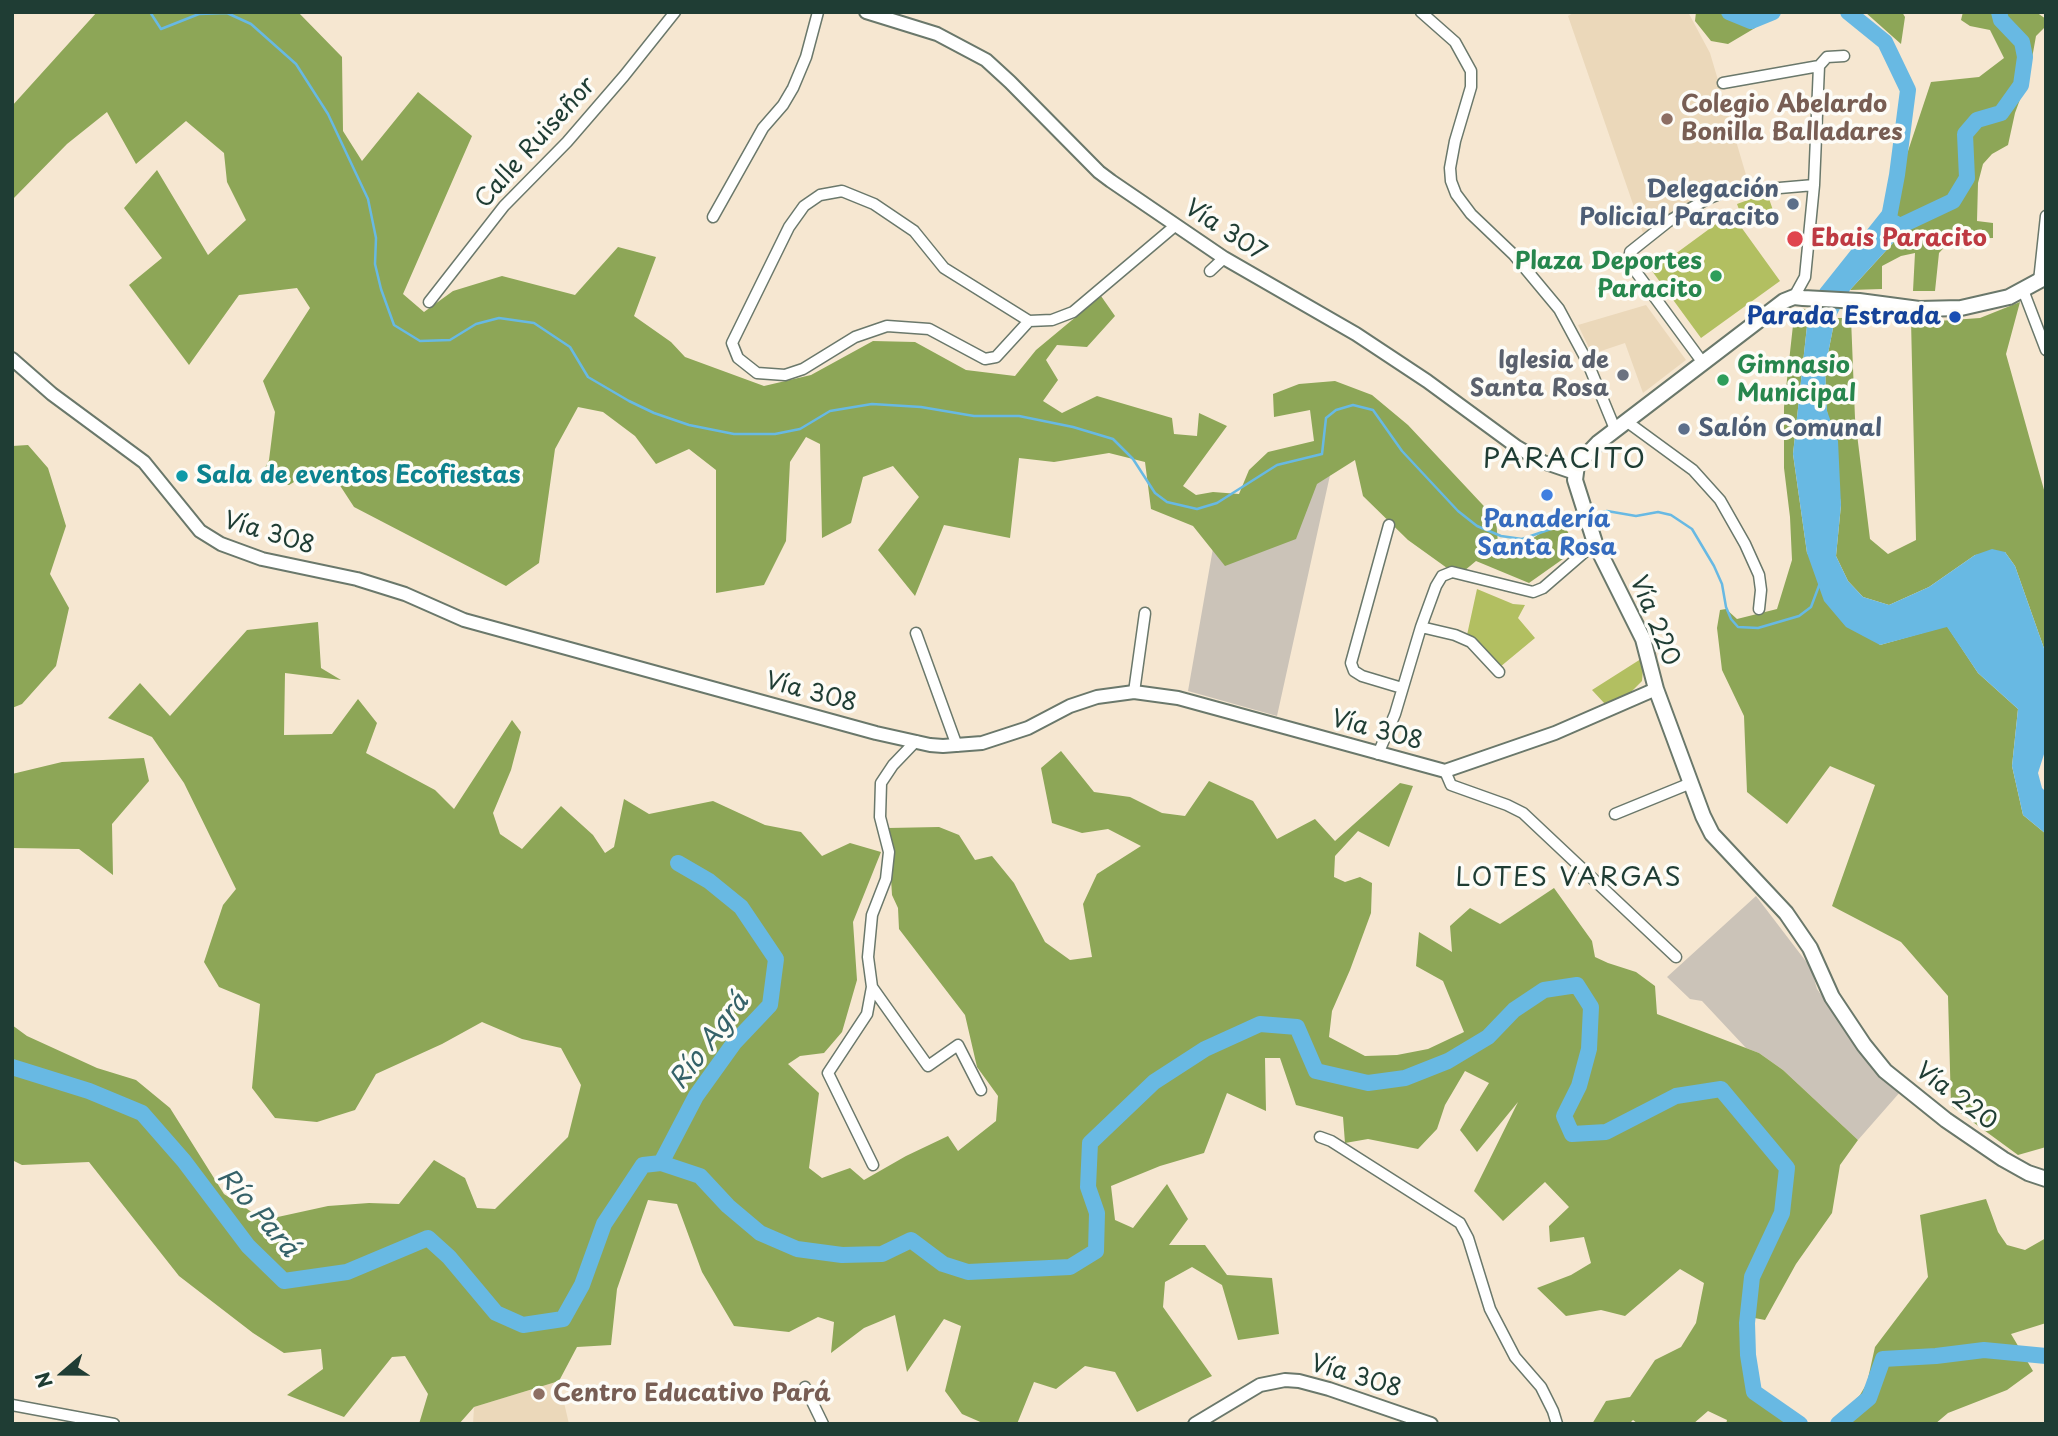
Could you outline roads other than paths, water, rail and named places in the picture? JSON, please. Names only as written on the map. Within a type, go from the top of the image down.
[{"type":"main road","points":[[1575,473],[1577,465],[1620,425],[1784,301],[1798,297],[1919,309],[1961,308],[2009,297],[2042,279]]},
{"type":"main road","name":"Vía 220","points":[[1575,473],[1576,488],[1588,526],[1643,639],[1656,689],[1690,783],[1712,834],[1786,913],[1810,948],[1832,997],[1885,1071],[1946,1120],[1997,1155],[2028,1173],[2046,1179]]},
{"type":"street","name":"Calle Ruiseñor","points":[[429,302],[504,206],[567,142],[675,12]]},
{"type":"street","points":[[713,217],[763,128],[783,105],[793,88],[806,57],[818,12]]},
{"type":"street","name":"Vía 307","points":[[866,12],[937,34],[986,60],[1099,172],[1224,258],[1376,347],[1468,408],[1517,447],[1543,462],[1575,473]]},
{"type":"street","points":[[1421,12],[1455,42],[1471,71],[1471,87],[1450,168],[1456,194],[1471,214],[1514,255],[1559,309],[1620,425],[1693,470],[1720,500],[1759,575],[1759,608]]},
{"type":"street","points":[[1723,83],[1819,65],[1827,57],[1844,56]]},
{"type":"street","points":[[1798,297],[1805,277],[1814,185],[1819,65]]},
{"type":"street","points":[[1703,363],[1630,265],[1630,252],[1669,221],[1707,198],[1722,193],[1814,185]]},
{"type":"street","points":[[1029,321],[996,357],[985,359],[929,328],[887,326],[855,337],[803,369],[785,375],[757,373],[738,358],[732,343],[789,227],[804,206],[820,195],[842,191],[874,204],[914,231],[944,268],[1029,321],[1052,320],[1073,312],[1176,225]]},
{"type":"street","points":[[2042,279],[2046,216]]},
{"type":"street","points":[[1210,271],[1224,258]]},
{"type":"street","points":[[2023,290],[2046,350]]},
{"type":"street","name":"Vía 308","points":[[12,359],[52,394],[144,462],[200,531],[221,544],[262,559],[357,579],[393,590],[464,620],[876,733],[943,747],[998,739],[1028,728],[1070,706],[1097,697],[1134,692],[1178,698],[1445,771],[1555,733],[1656,689]]},
{"type":"street","points":[[1389,525],[1351,663],[1354,671],[1362,676],[1402,688]]},
{"type":"street","points":[[1378,754],[1395,714],[1421,627],[1442,576],[1452,572],[1533,592],[1542,589],[1595,543]]},
{"type":"street","points":[[1134,692],[1145,613]]},
{"type":"street","points":[[1421,627],[1455,635],[1471,642],[1499,672]]},
{"type":"street","points":[[916,633],[957,746]]},
{"type":"street","points":[[873,1165],[828,1073],[867,1014],[872,987],[868,957],[872,915],[886,879],[889,852],[880,817],[881,783],[893,765],[916,741]]},
{"type":"street","points":[[1445,771],[1451,785],[1523,813],[1676,957]]},
{"type":"street","points":[[1615,814],[1690,783]]},
{"type":"street","points":[[872,987],[928,1066],[958,1045],[981,1090]]},
{"type":"street","points":[[1320,1138],[1331,1141],[1460,1223],[1468,1238],[1496,1322],[1515,1357],[1541,1387],[1557,1424]]},
{"type":"street","name":"Vía 308","points":[[1195,1424],[1260,1385],[1285,1380],[1329,1389],[1431,1424]]},
{"type":"street","points":[[805,1387],[823,1424]]},
{"type":"street","points":[[12,1405],[114,1424]]},
{"type":"water","points":[[1890,201],[1887,227],[1895,223],[1900,226],[1898,235],[1850,290],[1835,318],[1825,369],[1827,411],[1838,441],[1841,505],[1836,556],[1848,581],[1863,597],[1889,605],[1929,587],[1975,555],[1992,549],[2005,552],[2015,566],[2046,654],[2046,748],[2038,773],[2042,788],[2046,792],[2046,834],[2023,815],[2012,766],[2018,709],[1978,673],[1947,627],[1880,645],[1846,627],[1824,601],[1807,553],[1793,454],[1807,326],[1820,289]]},
{"type":"waterway","points":[[150,12],[161,29],[199,14],[227,13],[251,24],[296,64],[328,114],[368,199],[376,238],[375,264],[394,325],[420,341],[450,340],[476,324],[499,318],[534,323],[570,347],[588,377],[629,401],[689,425],[734,434],[775,434],[800,429],[830,411],[872,404],[921,407],[974,416],[1019,416],[1073,427],[1113,439],[1133,459],[1155,493],[1167,502],[1197,509],[1217,503],[1277,465],[1322,454],[1326,418],[1336,410],[1353,405],[1373,410],[1402,451],[1458,511],[1477,526],[1501,536],[1522,539],[1580,519]]},
{"type":"waterway","points":[[1729,12],[1751,21],[1773,12]]},
{"type":"waterway","points":[[1848,12],[1885,42],[1908,90],[1887,228]]},
{"type":"waterway","points":[[1877,237],[1895,223],[1900,226],[1953,201],[1967,178],[1965,134],[1977,120],[2001,113],[2021,85],[2025,57],[2022,42],[2001,20],[1999,12]]},
{"type":"waterway","points":[[1590,516],[1607,511],[1636,516],[1658,512],[1671,515],[1692,529],[1714,566],[1722,584],[1726,607],[1738,627],[1758,628],[1799,616],[1811,607],[1820,583]]},
{"type":"waterway","name":"Río Agrá","points":[[661,1163],[696,1096],[734,1043],[770,1005],[776,959],[741,907],[709,881],[678,863]]},
{"type":"waterway","name":"Río Pará","points":[[12,1067],[89,1091],[142,1113],[184,1161],[248,1246],[284,1281],[347,1272],[428,1238],[449,1257],[496,1313],[523,1325],[563,1319],[582,1285],[604,1224],[643,1165],[661,1163],[700,1176],[728,1206],[760,1233],[797,1249],[842,1255],[882,1254],[911,1240],[943,1264],[968,1272],[1070,1267],[1096,1251],[1097,1213],[1088,1187],[1090,1143],[1154,1082],[1205,1049],[1260,1024],[1297,1027],[1316,1071],[1368,1083],[1405,1078],[1448,1061],[1488,1037],[1514,1010],[1544,990],[1577,985],[1591,1007],[1589,1049],[1579,1086],[1564,1116],[1572,1134],[1606,1132],[1676,1096],[1721,1089],[1787,1168],[1782,1213],[1752,1277],[1747,1323],[1748,1355],[1754,1392],[1800,1424]]},
{"type":"waterway","points":[[1838,1424],[1869,1398],[1883,1359],[1984,1350],[2046,1356]]},
{"type":"place","name":"Colegio Abelardo Bonilla Balladares","points":[[1667,119]]},
{"type":"place","name":"Delegación Policial Paracito","points":[[1793,204]]},
{"type":"place","name":"Ebais Paracito","points":[[1795,239]]},
{"type":"place","name":"Plaza Deportes Paracito","points":[[1716,276]]},
{"type":"place","name":"Parada Estrada","points":[[1955,317]]},
{"type":"place","name":"Iglesia de Santa Rosa","points":[[1623,375]]},
{"type":"place","name":"Gimnasio Municipal","points":[[1723,380]]},
{"type":"place","name":"Salón Comunal","points":[[1684,429]]},
{"type":"place","name":"Sala de eventos Ecofiestas","points":[[182,476]]},
{"type":"place","name":"Panadería Santa Rosa","points":[[1547,495]]},
{"type":"place","name":"Centro Educativo Pará","points":[[539,1394]]},
{"type":"district","name":"PARACITO","points":[[1565,460]]},
{"type":"district","name":"LOTES VARGAS","points":[[1569,879]]}]
